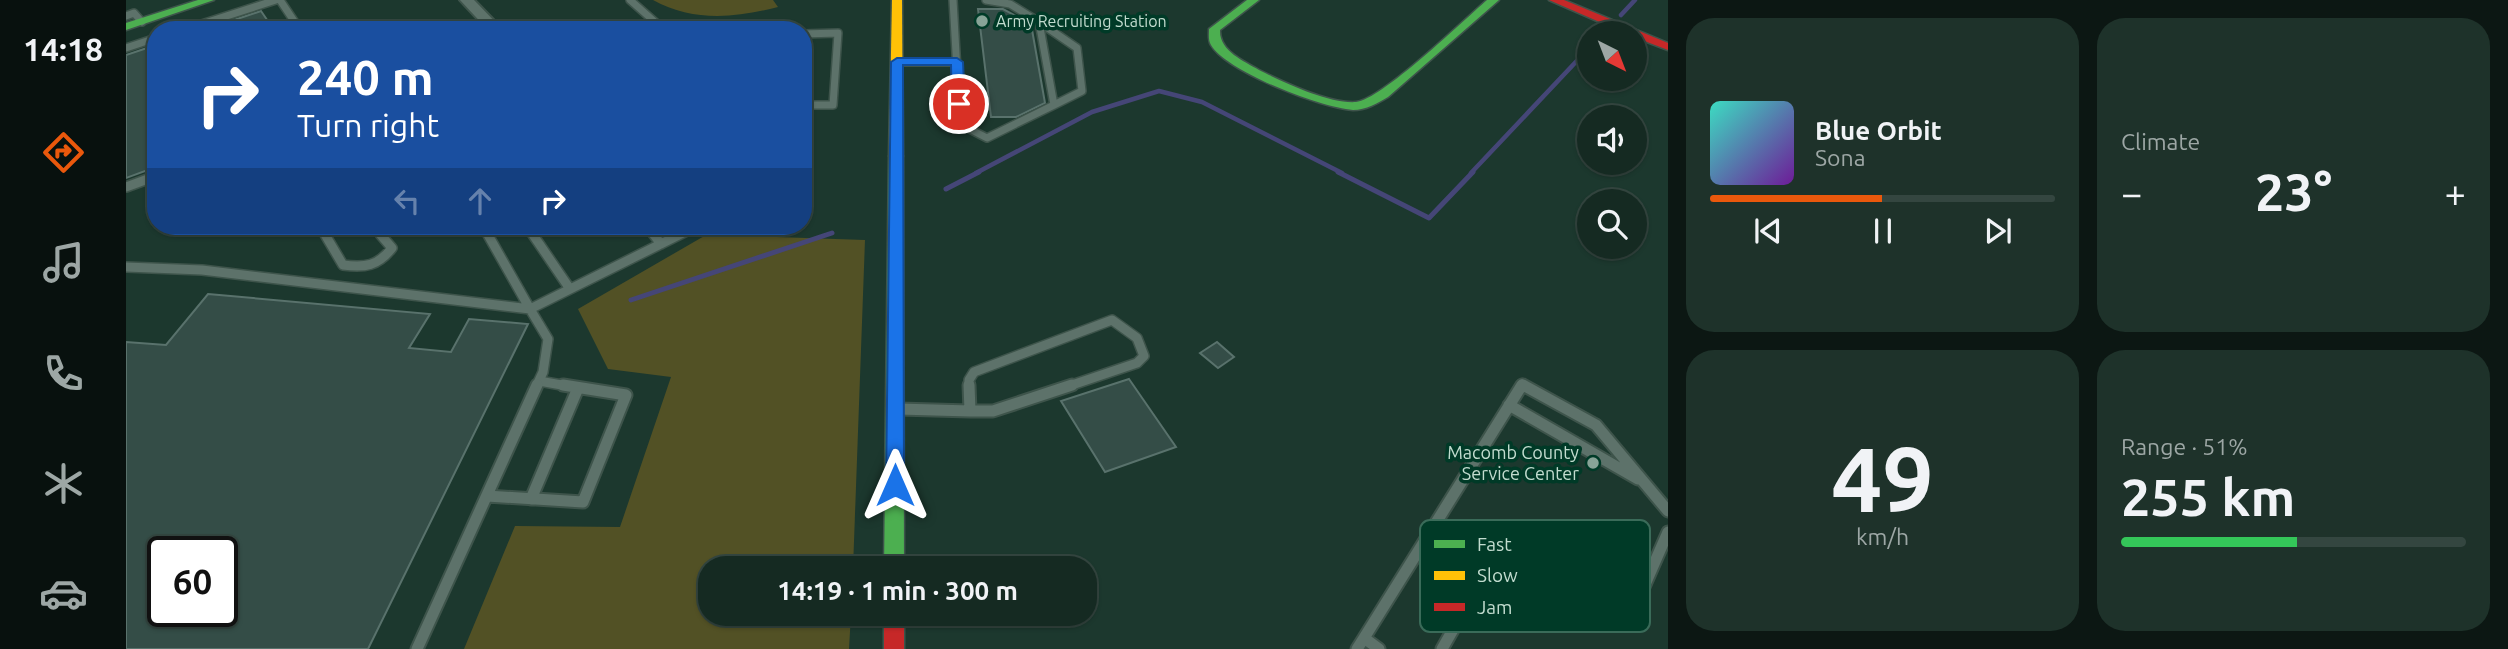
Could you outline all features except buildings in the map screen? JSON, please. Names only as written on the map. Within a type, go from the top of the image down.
[{"type":"street","points":[[134,25],[209,0]]},
{"type":"street","points":[[467,0],[487,21]]},
{"type":"street","points":[[894,556],[897,0]]},
{"type":"street","points":[[1254,0],[1218,24],[1213,33],[1220,48],[1234,58],[1306,94],[1343,105],[1368,103],[1398,83],[1494,0]]},
{"type":"street","points":[[1554,0],[1668,47]]},
{"type":"street","points":[[894,626],[894,649]]},
{"type":"lane","points":[[212,21],[278,0],[293,21]]},
{"type":"lane","points":[[630,0],[654,21]]},
{"type":"lane","points":[[953,0],[960,124],[987,138],[1082,91],[1077,48],[1010,4],[986,0]]},
{"type":"lane","points":[[126,16],[134,13],[134,25]]},
{"type":"lane","points":[[1039,22],[1055,105]]},
{"type":"lane","points":[[812,34],[838,33],[833,105],[812,105]]},
{"type":"lane","points":[[126,48],[147,41]]},
{"type":"lane","points":[[897,62],[957,62]]},
{"type":"lane","points":[[126,187],[147,179]]},
{"type":"lane","points":[[325,235],[343,265],[366,269],[383,260],[392,248],[382,235]]},
{"type":"lane","points":[[417,649],[543,372],[548,339],[488,235]]},
{"type":"lane","points":[[533,235],[570,289]]},
{"type":"lane","points":[[654,235],[661,244]]},
{"type":"lane","points":[[126,267],[202,270],[530,309],[679,235]]},
{"type":"lane","points":[[895,409],[970,411],[993,411],[1137,363],[1144,356],[1143,345],[1129,329],[1112,320],[974,372],[969,380],[970,411]]},
{"type":"lane","points":[[487,496],[583,502],[626,395],[539,381]]},
{"type":"lane","points":[[1438,520],[1522,384],[1596,425],[1668,511]]},
{"type":"lane","points":[[531,499],[578,388]]},
{"type":"lane","points":[[1509,405],[1644,483]]},
{"type":"lane","points":[[1650,573],[1668,532]]},
{"type":"lane","points":[[1378,649],[1361,644],[1420,549]]},
{"type":"lane","points":[[1442,649],[1452,632]]},
{"type":"shaded area","points":[[653,0],[773,0],[778,7],[746,14],[714,16],[683,12]]},
{"type":"shaded area","points":[[706,235],[865,240],[853,556],[698,556],[698,626],[850,626],[849,649],[464,649],[515,526],[620,527],[671,377],[608,369],[578,309]]},
{"type":"waterway","points":[[1621,15],[1635,0]]},
{"type":"waterway","points":[[1471,173],[1577,61]]},
{"type":"waterway","points":[[976,173],[1092,112],[1159,91],[1202,102],[1342,173]]},
{"type":"waterway","points":[[946,189],[979,172]]},
{"type":"waterway","points":[[1338,172],[1429,218],[1473,172]]},
{"type":"waterway","points":[[631,300],[832,233]]},
{"type":"traffic: fast","points":[[126,27],[209,0]]},
{"type":"traffic: fast","points":[[1254,0],[1215,29],[1217,45],[1241,64],[1281,84],[1323,100],[1354,106],[1366,104],[1384,94],[1494,0]]},
{"type":"traffic: fast","points":[[894,556],[896,156]]},
{"type":"traffic: slow","points":[[896,156],[897,0]]},
{"type":"traffic: jam","points":[[1554,0],[1668,47]]},
{"type":"traffic: jam","points":[[894,626],[894,649]]},
{"type":"place","name":"Army Recruiting Station","points":[[982,21]]},
{"type":"place","name":"Macomb County Service Center","points":[[1593,463]]},
{"type":"route","points":[[895,485],[897,62],[957,62],[959,104]]}]
